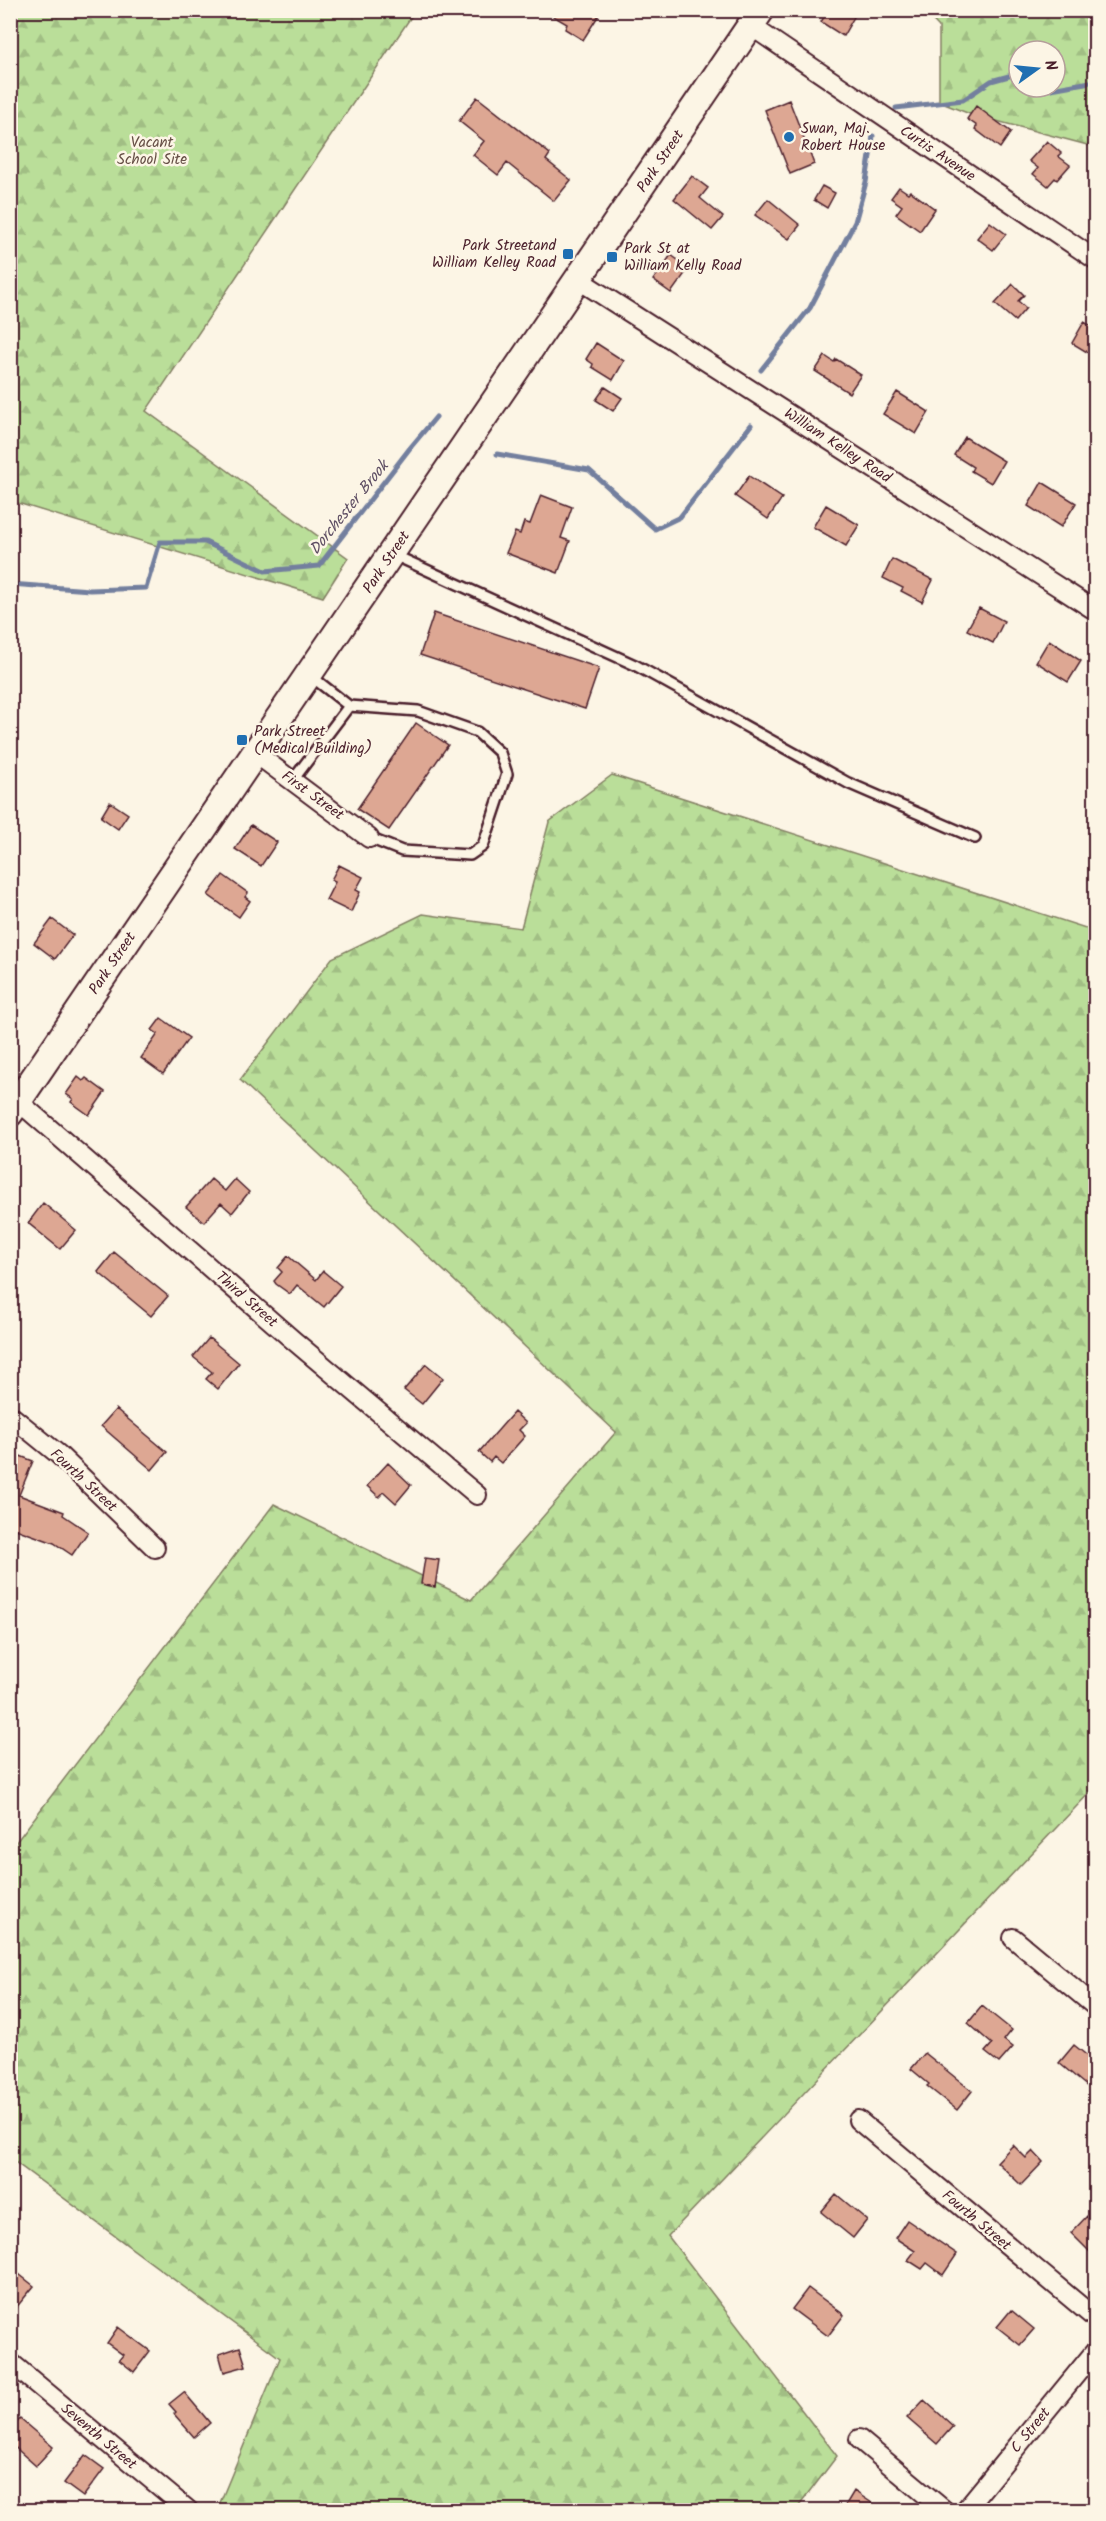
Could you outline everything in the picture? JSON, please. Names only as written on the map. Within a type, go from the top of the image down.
[{"type":"main road","name":"Park Street","points":[[14,1107],[756,18]]},
{"type":"street","name":"Curtis Avenue","points":[[756,18],[1095,260]]},
{"type":"street","name":"William Kelley Road","points":[[579,280],[1095,611]]},
{"type":"street","name":"First Street","points":[[255,753],[369,838]]},
{"type":"street","name":"Third Street","points":[[14,1107],[477,1495]]},
{"type":"street","name":"Fourth Street","points":[[10,1416],[58,1454],[155,1548]]},
{"type":"street","points":[[1013,1938],[1095,2007]]},
{"type":"street","name":"Fourth Street","points":[[858,2120],[1095,2319]]},
{"type":"street","name":"C Street","points":[[964,2511],[1095,2350]]},
{"type":"street","name":"Seventh Street","points":[[10,2362],[189,2511]]},
{"type":"street","points":[[859,2439],[944,2511]]},
{"type":"lane","points":[[392,554],[635,665],[848,783],[975,838]]},
{"type":"lane","points":[[309,674],[349,706],[418,711],[477,732],[500,753],[507,774],[483,846],[470,855],[402,851],[369,838]]},
{"type":"lane","points":[[293,780],[349,706]]},
{"type":"green space","name":"Vacant School Site","points":[[10,11],[415,11],[146,411],[348,558],[323,597],[11,501]]},
{"type":"green space","points":[[924,11],[1095,11],[1095,147],[970,114],[939,102],[939,27]]},
{"type":"green space","points":[[612,775],[1095,931],[1095,1787],[668,2236],[837,2456],[796,2510],[217,2510],[280,2358],[11,2159],[10,1850],[274,1504],[471,1600],[616,1432],[240,1080],[332,958],[423,914],[521,928],[549,822]]},
{"type":"building","points":[[543,10],[602,10],[583,40],[565,29],[567,24]]},
{"type":"building","points":[[828,10],[858,10],[843,36],[821,22]]},
{"type":"building","points":[[477,97],[550,154],[546,160],[571,180],[554,201],[507,163],[498,175],[473,155],[484,141],[459,121]]},
{"type":"building","name":"Swan, Maj. Robert House","points":[[789,100],[814,164],[790,174],[765,110]]},
{"type":"building","points":[[976,106],[1011,132],[1000,148],[975,129],[977,126],[967,119]]},
{"type":"building","points":[[1047,141],[1061,153],[1058,156],[1070,165],[1057,180],[1055,178],[1048,186],[1033,174],[1038,168],[1029,161]]},
{"type":"building","points":[[692,176],[708,188],[700,198],[723,217],[712,230],[674,199]]},
{"type":"building","points":[[822,186],[835,193],[827,208],[814,200]]},
{"type":"building","points":[[899,187],[908,193],[910,191],[935,209],[920,231],[896,214],[902,206],[891,198]]},
{"type":"building","points":[[768,199],[800,225],[789,239],[755,215]]},
{"type":"building","points":[[990,222],[1006,234],[993,250],[977,238]]},
{"type":"building","points":[[671,255],[689,268],[671,293],[653,280]]},
{"type":"building","points":[[1013,284],[1024,295],[1018,301],[1026,308],[1015,321],[995,304]]},
{"type":"building","points":[[1084,322],[1095,328],[1095,357],[1072,343]]},
{"type":"building","points":[[596,343],[624,361],[613,380],[592,367],[593,364],[586,359]]},
{"type":"building","points":[[825,356],[834,362],[836,359],[861,375],[849,393],[815,371]]},
{"type":"building","points":[[605,387],[622,398],[613,411],[596,400]]},
{"type":"building","points":[[897,392],[929,412],[916,434],[883,414]]},
{"type":"building","points":[[965,437],[1004,461],[991,483],[971,471],[973,467],[954,455]]},
{"type":"building","points":[[749,476],[782,498],[768,519],[735,496]]},
{"type":"building","points":[[1042,482],[1076,503],[1061,527],[1028,506]]},
{"type":"building","points":[[541,495],[572,507],[561,538],[570,541],[558,573],[506,553],[515,532],[520,534],[524,522],[530,524]]},
{"type":"building","points":[[826,505],[859,525],[846,546],[813,527]]},
{"type":"building","points":[[892,559],[933,580],[922,602],[901,591],[903,588],[883,578]]},
{"type":"building","points":[[979,608],[1004,621],[993,643],[967,630]]},
{"type":"building","points":[[434,613],[599,668],[585,709],[420,655]]},
{"type":"building","points":[[1049,640],[1081,661],[1068,682],[1036,662]]},
{"type":"building","points":[[416,723],[448,745],[389,830],[357,809]]},
{"type":"building","points":[[110,802],[128,814],[118,829],[101,817]]},
{"type":"building","points":[[251,825],[277,842],[261,866],[235,849]]},
{"type":"building","points":[[339,865],[363,877],[356,890],[360,892],[351,912],[326,900],[335,882],[331,880]]},
{"type":"building","points":[[223,875],[248,893],[245,897],[250,901],[239,917],[208,895]]},
{"type":"building","points":[[52,919],[73,935],[55,959],[34,943]]},
{"type":"building","points":[[161,1018],[189,1038],[163,1074],[141,1058],[158,1034],[152,1030]]},
{"type":"building","points":[[78,1077],[83,1081],[86,1078],[105,1092],[89,1115],[71,1102],[73,1099],[66,1094]]},
{"type":"building","points":[[211,1179],[225,1191],[235,1179],[249,1192],[232,1213],[221,1203],[204,1222],[186,1207]]},
{"type":"building","points":[[43,1203],[76,1230],[60,1249],[28,1223]]},
{"type":"building","points":[[114,1252],[168,1296],[151,1316],[98,1272]]},
{"type":"building","points":[[288,1256],[316,1280],[323,1271],[341,1286],[324,1307],[297,1285],[290,1294],[276,1284],[274,1281],[282,1272],[278,1268]]},
{"type":"building","points":[[209,1338],[239,1363],[218,1389],[206,1379],[212,1372],[193,1357]]},
{"type":"building","points":[[426,1364],[443,1378],[422,1404],[404,1390]]},
{"type":"building","points":[[116,1409],[167,1452],[152,1470],[101,1426]]},
{"type":"building","points":[[514,1412],[526,1423],[519,1430],[525,1436],[501,1463],[494,1457],[490,1462],[479,1452]]},
{"type":"building","points":[[10,1452],[33,1461],[19,1495],[64,1512],[63,1515],[88,1532],[72,1555],[54,1543],[10,1527]]},
{"type":"building","points":[[388,1463],[411,1485],[396,1503],[384,1492],[379,1497],[367,1486]]},
{"type":"building","points":[[425,1558],[439,1560],[435,1587],[421,1584]]},
{"type":"building","points":[[982,2006],[1012,2030],[1004,2040],[1013,2047],[999,2063],[985,2052],[992,2044],[968,2023]]},
{"type":"building","points":[[1074,2045],[1095,2062],[1095,2080],[1089,2088],[1059,2063]]},
{"type":"building","points":[[925,2053],[972,2091],[957,2110],[927,2086],[929,2084],[911,2069]]},
{"type":"building","points":[[1013,2145],[1026,2158],[1033,2151],[1043,2162],[1021,2185],[997,2162]]},
{"type":"building","points":[[836,2194],[867,2220],[853,2238],[821,2212]]},
{"type":"building","points":[[1087,2216],[1095,2224],[1095,2257],[1071,2233]]},
{"type":"building","points":[[907,2220],[957,2254],[943,2275],[927,2263],[922,2269],[908,2260],[915,2251],[895,2238]]},
{"type":"building","points":[[10,2267],[34,2286],[10,2315]]},
{"type":"building","points":[[808,2288],[844,2315],[828,2336],[792,2309]]},
{"type":"building","points":[[1011,2310],[1034,2329],[1020,2345],[997,2327]]},
{"type":"building","points":[[118,2327],[150,2351],[134,2372],[119,2360],[123,2355],[107,2343]]},
{"type":"building","points":[[240,2347],[246,2366],[224,2372],[219,2354]]},
{"type":"building","points":[[184,2392],[210,2423],[194,2437],[174,2414],[176,2412],[169,2404]]},
{"type":"building","points":[[924,2400],[953,2426],[937,2444],[907,2418]]},
{"type":"building","points":[[20,2419],[53,2447],[36,2466],[10,2443],[10,2430]]},
{"type":"building","points":[[85,2455],[104,2469],[83,2497],[64,2483]]},
{"type":"building","points":[[854,2491],[884,2511],[842,2511]]},
{"type":"waterway","name":"Dorchester Brook","points":[[896,108],[963,100],[991,81],[1007,77]]},
{"type":"waterway","name":"Dorchester Brook","points":[[1067,86],[1096,81]]},
{"type":"waterway","name":"Dorchester Brook","points":[[761,370],[810,308],[855,222],[866,182],[873,136]]},
{"type":"waterway","name":"Dorchester Brook","points":[[10,584],[90,590],[146,588],[160,542],[205,542],[265,571],[319,566],[436,417]]},
{"type":"waterway","name":"Dorchester Brook","points":[[497,454],[589,470],[655,529],[680,517],[751,425]]},
{"type":"place","name":"Swan, Maj. Robert House","points":[[789,137]]},
{"type":"place","name":"Park Streetand William Kelley Road","points":[[568,254]]},
{"type":"place","name":"Park St at William Kelly Road","points":[[612,257]]},
{"type":"place","name":"Park Street (Medical Building)","points":[[242,740]]}]
